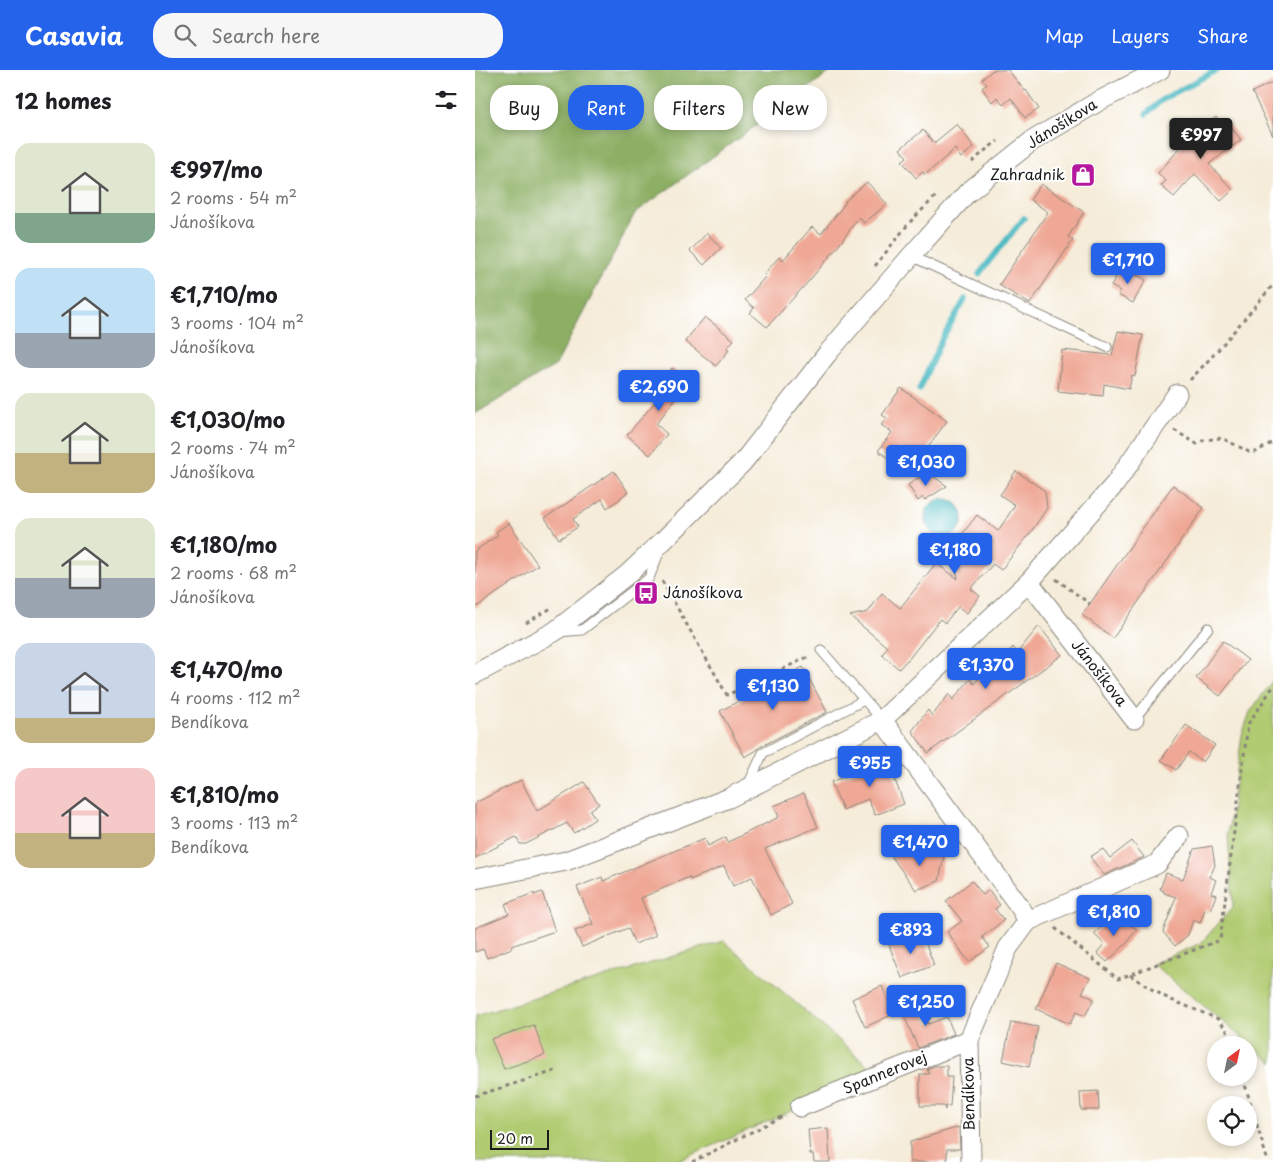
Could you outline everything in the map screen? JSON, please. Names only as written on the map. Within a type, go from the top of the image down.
[{"type":"street","name":"Jánošíkova","points":[[475,674],[554,632],[628,574],[665,539],[743,462],[827,354],[967,193],[1032,141],[1099,101],[1160,70]]},
{"type":"street","points":[[475,879],[566,861],[729,798],[882,720],[1033,587],[1115,484],[1177,394]]},
{"type":"street","name":"Jánošíkova","points":[[1033,587],[1134,719]]},
{"type":"street","points":[[882,720],[1020,907],[1028,921]]},
{"type":"street","name":"Bendíkova","points":[[971,1162],[969,1040],[1008,948],[1028,921],[1157,864],[1179,836]]},
{"type":"street","name":"Spannerovej","points":[[801,1106],[969,1040]]},
{"type":"lane","points":[[911,256],[1107,347]]},
{"type":"lane","name":"Jánošíkova","points":[[1134,719],[1208,628]]},
{"type":"lane","points":[[821,650],[882,720]]},
{"type":"lane","points":[[746,790],[763,753],[864,700]]},
{"type":"path","points":[[1177,394],[1218,350],[1273,285]]},
{"type":"path","points":[[1159,420],[1197,444],[1204,440],[1222,438],[1249,452],[1260,450],[1273,442]]},
{"type":"path","points":[[660,576],[727,696],[821,650]]},
{"type":"path","points":[[1033,587],[1052,576],[1090,604]]},
{"type":"path","points":[[1028,921],[1045,919],[1118,979],[1220,940],[1248,724],[1273,687]]},
{"type":"path","points":[[1129,974],[1147,987],[1218,1020],[1229,1036]]},
{"type":"path","points":[[475,1096],[555,1071]]},
{"type":"path","points":[[1245,1086],[1268,1162]]},
{"type":"path","points":[[692,1162],[801,1106]]},
{"type":"green space","points":[[475,70],[833,70],[812,85],[753,85],[753,128],[635,213],[556,365],[475,414]]},
{"type":"green space","points":[[1273,680],[1273,1063],[1257,1050],[1257,1036],[1240,1036],[1153,964],[1201,943],[1233,907],[1228,834],[1242,735],[1250,712]]},
{"type":"green space","points":[[724,941],[877,1073],[676,1162],[475,1162],[475,1016]]},
{"type":"water","points":[[944,499],[951,500],[957,505],[962,511],[962,525],[957,531],[951,536],[944,537],[937,536],[931,531],[926,525],[925,518],[926,511],[931,505],[937,500]]},
{"type":"building","points":[[993,70],[1008,70],[1026,90],[1039,109],[1025,118],[1011,98],[1003,105],[997,97],[992,102],[982,88],[987,84],[982,79]]},
{"type":"building","points":[[1273,82],[1273,136],[1252,92]]},
{"type":"building","points":[[1216,117],[1225,128],[1229,125],[1241,140],[1209,164],[1233,190],[1221,201],[1195,174],[1174,197],[1161,186],[1166,181],[1158,173],[1189,138]]},
{"type":"building","points":[[957,124],[974,147],[961,158],[955,149],[925,175],[923,172],[916,178],[902,161],[907,157],[900,149],[923,130],[934,143]]},
{"type":"building","points":[[867,182],[887,204],[864,223],[859,217],[836,249],[767,327],[750,313],[754,308],[745,300],[780,256],[783,260],[812,227],[821,234],[845,201]]},
{"type":"building","points":[[1041,184],[1084,212],[1068,237],[1073,240],[1030,304],[999,285],[1048,212],[1030,200]]},
{"type":"building","points":[[707,233],[721,248],[704,265],[690,251]]},
{"type":"building","points":[[1121,267],[1146,280],[1133,303],[1118,295],[1120,291],[1111,286]]},
{"type":"building","points":[[705,317],[734,340],[727,348],[729,350],[716,366],[685,341]]},
{"type":"building","points":[[1118,331],[1143,335],[1135,376],[1132,375],[1129,389],[1104,384],[1103,396],[1058,391],[1062,350],[1112,355]]},
{"type":"building","points":[[672,368],[692,384],[682,396],[679,394],[656,424],[667,434],[650,455],[627,435],[661,395],[655,390]]},
{"type":"building","points":[[901,388],[947,421],[918,461],[900,448],[891,460],[878,451],[892,432],[881,425],[887,418],[882,415]]},
{"type":"building","points":[[614,471],[628,492],[607,508],[602,499],[573,519],[578,527],[559,539],[545,518]]},
{"type":"building","points":[[1016,471],[1045,491],[1047,508],[1001,570],[993,564],[971,589],[980,596],[967,613],[958,607],[945,623],[940,619],[899,669],[882,655],[887,647],[850,616],[868,612],[882,593],[900,608],[936,563],[958,579],[951,542],[957,541],[977,515],[998,531],[1015,505],[1000,495]]},
{"type":"building","points":[[927,472],[947,486],[925,500],[923,497],[918,501],[908,485]]},
{"type":"building","points":[[1173,485],[1204,508],[1113,638],[1082,615]]},
{"type":"building","points":[[509,523],[538,565],[475,608],[475,551],[498,535],[496,532]]},
{"type":"building","points":[[1039,626],[1062,655],[928,753],[912,731],[928,710],[932,716],[949,694],[953,700],[970,679],[974,684],[991,663],[995,668],[1013,647],[1017,653]]},
{"type":"building","points":[[1223,641],[1248,660],[1220,696],[1196,678]]},
{"type":"building","points":[[803,667],[827,712],[760,747],[745,757],[720,711]]},
{"type":"building","points":[[1186,725],[1215,745],[1203,762],[1189,752],[1176,770],[1161,760]]},
{"type":"building","points":[[887,759],[904,804],[875,815],[868,799],[843,810],[831,782]]},
{"type":"building","points":[[521,780],[537,811],[584,782],[599,804],[590,810],[595,819],[574,833],[567,823],[526,844],[520,844],[516,837],[475,858],[475,803]]},
{"type":"building","points":[[804,793],[818,827],[765,849],[792,904],[771,915],[752,877],[733,886],[724,866],[690,880],[689,877],[641,898],[656,935],[635,944],[628,928],[582,947],[575,931],[593,924],[577,887],[602,877],[603,881],[705,838],[708,846],[726,837],[728,842],[779,817],[774,806]]},
{"type":"building","points":[[1132,841],[1144,857],[1104,875],[1090,857],[1103,849],[1110,858]]},
{"type":"building","points":[[918,845],[921,851],[944,856],[939,881],[916,890],[891,856]]},
{"type":"building","points":[[1212,846],[1215,865],[1210,877],[1216,880],[1211,893],[1216,895],[1210,911],[1205,909],[1200,923],[1193,920],[1188,935],[1175,946],[1163,932],[1176,897],[1164,893],[1160,889],[1166,873],[1183,879],[1194,849]]},
{"type":"building","points":[[972,881],[983,895],[989,890],[1000,905],[995,909],[1004,920],[982,937],[990,947],[969,962],[947,932],[962,921],[946,901]]},
{"type":"building","points":[[542,892],[555,931],[511,946],[512,948],[487,958],[483,949],[475,952],[475,928],[509,914],[505,904],[534,893],[534,895]]},
{"type":"building","points":[[1113,916],[1122,925],[1126,920],[1137,930],[1129,941],[1107,962],[1097,953],[1104,944],[1094,934]]},
{"type":"building","points":[[915,934],[922,934],[934,965],[902,978],[889,945]]},
{"type":"building","points":[[1056,963],[1090,978],[1082,993],[1094,999],[1085,1016],[1076,1012],[1070,1024],[1036,1009]]},
{"type":"building","points":[[882,986],[894,1014],[865,1027],[852,999]]},
{"type":"building","points":[[919,1005],[928,1024],[947,1017],[954,1034],[918,1048],[902,1011]]},
{"type":"building","points":[[1011,1022],[1038,1027],[1029,1067],[1003,1061]]},
{"type":"building","points":[[534,1025],[545,1055],[504,1069],[491,1039]]},
{"type":"building","points":[[934,1066],[947,1066],[947,1077],[952,1077],[950,1106],[945,1106],[945,1110],[944,1106],[920,1106],[920,1074],[929,1074],[927,1069]]},
{"type":"building","points":[[1098,1091],[1099,1110],[1081,1110],[1080,1092]]},
{"type":"building","points":[[959,1127],[960,1149],[947,1149],[947,1162],[910,1162],[910,1142]]},
{"type":"building","points":[[828,1128],[830,1162],[814,1162],[813,1154],[810,1154],[808,1130]]},
{"type":"waterway","points":[[1146,114],[1163,99],[1217,70]]},
{"type":"waterway","points":[[979,274],[1024,218]]},
{"type":"waterway","points":[[919,390],[942,339],[965,299]]},
{"type":"place","name":"Zahradnik","points":[[1083,175]]},
{"type":"place","name":"Jánošíkova","points":[[646,593]]}]
